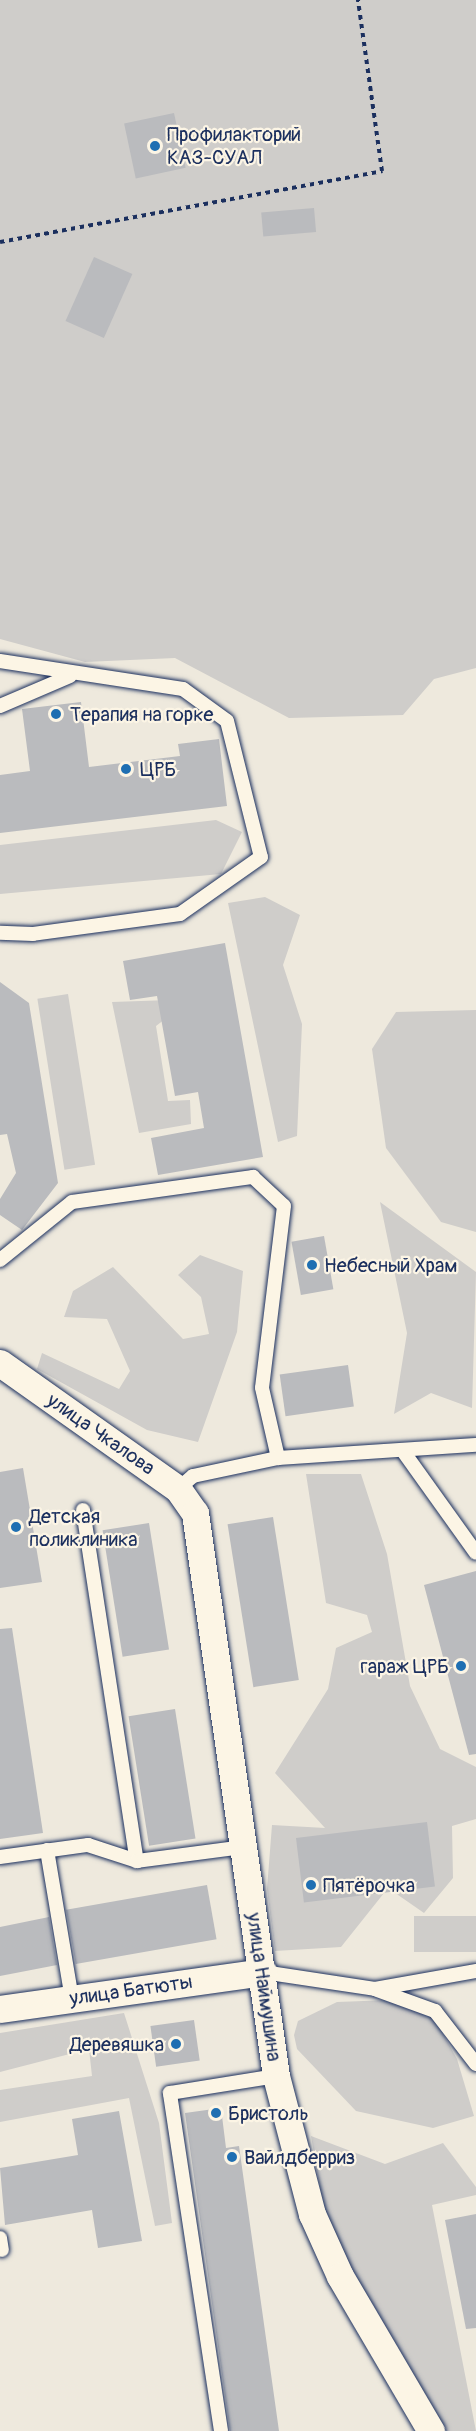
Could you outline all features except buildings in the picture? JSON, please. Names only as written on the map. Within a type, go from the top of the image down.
[{"type":"street","name":"улица Чкалова","points":[[0,1363],[178,1489],[195,1513]]},
{"type":"street","name":"улица Наймушина","points":[[195,1513],[263,1972],[276,2076],[312,2214],[340,2276],[430,2431]]},
{"type":"street","name":"улица Батюты","points":[[0,2009],[263,1972]]},
{"type":"lane","points":[[0,661],[70,676],[183,689],[227,721],[261,857],[180,914],[33,934],[0,933]]},
{"type":"lane","points":[[0,706],[70,676]]},
{"type":"lane","points":[[0,1260],[72,1202],[253,1177],[285,1206],[262,1388],[278,1458]]},
{"type":"lane","points":[[178,1489],[193,1476],[278,1458],[476,1445]]},
{"type":"lane","points":[[403,1451],[476,1554]]},
{"type":"lane","points":[[83,1510],[137,1861]]},
{"type":"lane","points":[[0,1857],[88,1845],[137,1861],[243,1847]]},
{"type":"lane","points":[[47,1850],[72,1999]]},
{"type":"lane","points":[[375,1989],[476,1971]]},
{"type":"lane","points":[[263,1972],[375,1989],[435,2011],[476,2064]]},
{"type":"lane","points":[[220,2431],[171,2093],[276,2076]]},
{"type":"path","points":[[0,242],[382,171],[358,0]]},
{"type":"shaded area","points":[[0,0],[476,0],[476,668],[434,679],[403,715],[289,718],[175,658],[85,662],[0,639]]},
{"type":"shaded area","points":[[216,820],[242,832],[221,874],[0,894],[0,845]]},
{"type":"shaded area","points":[[265,897],[300,915],[283,965],[302,1024],[297,1136],[278,1142],[228,903]]},
{"type":"shaded area","points":[[68,994],[95,1165],[64,1170],[37,999]]},
{"type":"shaded area","points":[[170,1000],[169,1016],[156,1026],[168,1101],[190,1100],[191,1124],[139,1133],[112,1002]]},
{"type":"shaded area","points":[[476,1010],[476,1232],[441,1222],[386,1148],[372,1049],[396,1012]]},
{"type":"shaded area","points":[[380,1202],[476,1272],[472,1408],[431,1393],[394,1414],[407,1333]]},
{"type":"shaded area","points":[[200,1255],[243,1271],[237,1332],[198,1442],[147,1430],[37,1369],[42,1353],[119,1389],[130,1371],[107,1319],[64,1317],[73,1291],[113,1267],[183,1339],[209,1334],[201,1297],[178,1275]]},
{"type":"shaded area","points":[[306,1474],[361,1474],[387,1554],[410,1686],[440,1749],[476,1767],[476,1819],[452,1826],[453,1878],[424,1913],[388,1888],[341,1947],[275,1951],[267,1889],[272,1825],[325,1828],[275,1773],[328,1689],[336,1648],[372,1632],[367,1615],[326,1603]]},
{"type":"shaded area","points":[[414,1916],[476,1916],[476,1952],[414,1952]]},
{"type":"shaded area","points":[[391,2000],[433,2016],[457,2059],[474,2116],[433,2128],[356,2111],[297,2049],[294,2035],[298,2021],[337,2002]]},
{"type":"shaded area","points":[[124,2013],[159,2123],[172,2223],[155,2226],[129,2098],[0,2122],[0,2090],[92,2076],[89,2049],[0,2072],[0,2033]]},
{"type":"shaded area","points":[[311,2136],[385,2164],[443,2143],[476,2187],[476,2195],[432,2205],[476,2431],[441,2431],[343,2260],[322,2200]]},
{"type":"place","name":"Профилакторий КАЗ-СУАЛ","points":[[155,146]]},
{"type":"place","name":"Терапия на горке","points":[[56,714]]},
{"type":"place","name":"ЦРБ","points":[[126,769]]},
{"type":"place","name":"Небесный Храм","points":[[312,1265]]},
{"type":"place","name":"Детская поликлиника","points":[[16,1527]]},
{"type":"place","name":"гараж ЦРБ","points":[[461,1666]]},
{"type":"place","name":"Пятёрочка","points":[[311,1885]]},
{"type":"place","name":"Деревяшка","points":[[176,2044]]},
{"type":"place","name":"Бристоль","points":[[216,2113]]},
{"type":"place","name":"Вайлдберриз","points":[[232,2157]]}]
